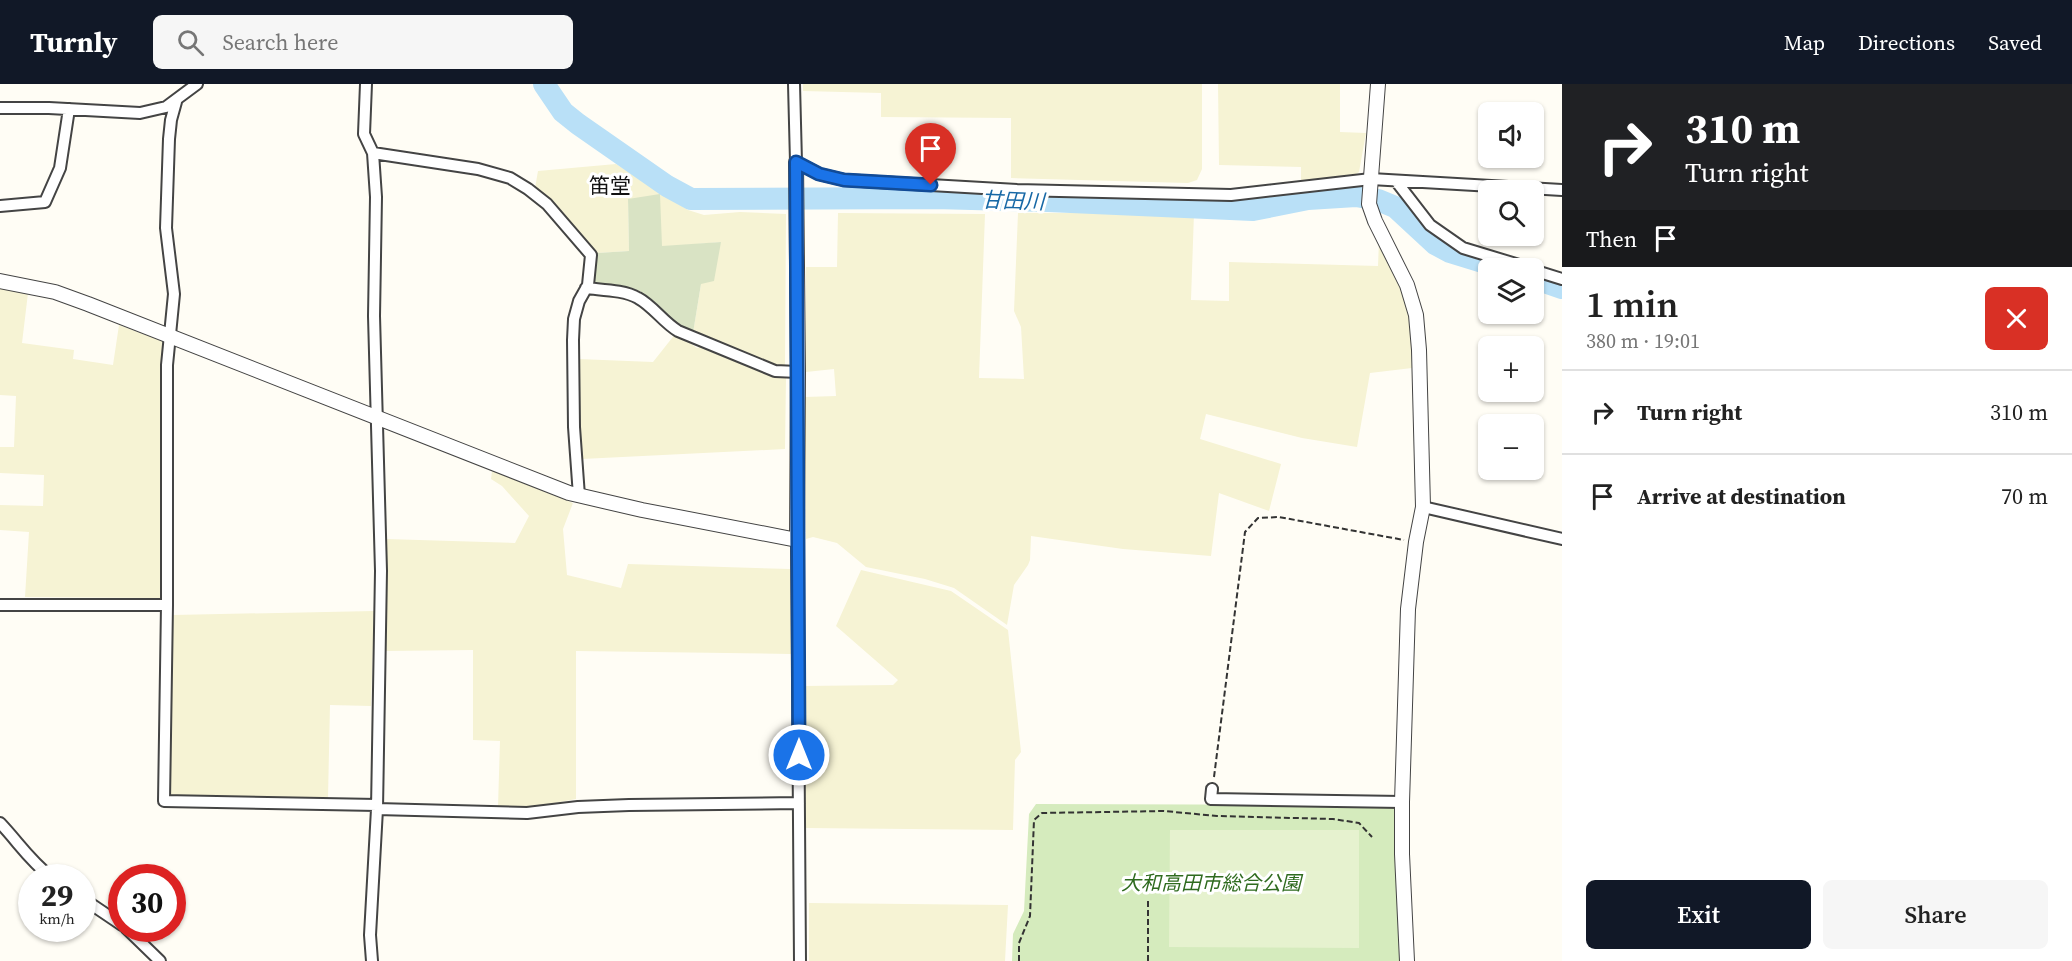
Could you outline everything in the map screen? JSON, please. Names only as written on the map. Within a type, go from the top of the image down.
[{"type":"street","points":[[0,108],[140,113],[156,111],[176,102],[196,84]]},
{"type":"street","points":[[366,84],[364,134],[373,153],[376,218],[374,316],[381,571],[378,807],[370,920],[372,961]]},
{"type":"street","points":[[794,84],[798,372],[800,961]]},
{"type":"street","points":[[1378,84],[1369,204],[1374,221],[1407,285],[1416,315],[1419,350],[1423,507],[1416,542],[1408,609],[1402,802],[1407,961]]},
{"type":"street","points":[[176,102],[171,120],[166,228],[174,294],[166,381],[167,605],[164,801],[527,813],[578,807],[629,805],[799,803]]},
{"type":"street","points":[[0,206],[45,202],[62,161],[69,109]]},
{"type":"street","points":[[373,153],[478,169],[510,178],[547,204],[591,255],[586,288],[579,301],[574,319],[574,427],[579,496]]},
{"type":"street","points":[[796,162],[819,174],[844,180],[1017,190],[1231,195],[1396,181],[1562,190]]},
{"type":"street","points":[[1396,181],[1430,225],[1463,248],[1495,258]]},
{"type":"street","points":[[1544,273],[1562,279]]},
{"type":"street","points":[[0,281],[55,292],[579,496],[797,540]]},
{"type":"street","points":[[586,288],[638,298],[665,323],[687,336],[775,371],[798,372]]},
{"type":"street","points":[[1423,507],[1562,538]]},
{"type":"street","points":[[0,604],[167,605]]},
{"type":"street","points":[[1212,789],[1210,799],[1402,802]]},
{"type":"street","points":[[0,823],[36,864]]},
{"type":"street","points":[[140,942],[160,961]]},
{"type":"path","points":[[1212,789],[1245,532],[1258,518],[1279,517],[1416,542]]},
{"type":"path","points":[[1019,961],[1019,943],[1030,916],[1034,820],[1042,813],[1164,811],[1217,816],[1333,819],[1359,823],[1372,837]]},
{"type":"path","points":[[1148,899],[1148,961]]},
{"type":"shaded area","points":[[803,84],[1202,84],[1202,169],[1197,180],[1188,183],[1011,178],[1011,118],[881,117],[881,93],[803,91]]},
{"type":"shaded area","points":[[1218,84],[1340,84],[1340,132],[1366,133],[1359,172],[1301,182],[1301,167],[1219,165]]},
{"type":"shaded area","points":[[616,164],[688,210],[704,215],[740,212],[786,214],[785,366],[779,367],[763,362],[693,333],[701,284],[721,242],[662,247],[628,199],[629,251],[597,253],[581,239],[553,201],[535,188],[538,171]]},
{"type":"shaded area","points":[[838,213],[985,214],[979,378],[1024,379],[1021,327],[1014,311],[1018,213],[1194,213],[1191,300],[1229,301],[1229,262],[1378,266],[1379,241],[1397,276],[1410,313],[1412,368],[1370,373],[1357,447],[1302,438],[1206,414],[1200,439],[1281,464],[1269,511],[1219,493],[1211,556],[1123,549],[1031,536],[1030,560],[1014,585],[1007,625],[954,588],[925,579],[866,567],[837,543],[813,537],[806,539],[805,397],[836,396],[834,369],[806,372],[806,267],[837,267]]},
{"type":"shaded area","points":[[0,287],[28,293],[22,343],[74,350],[73,359],[113,365],[119,325],[164,342],[162,372],[163,596],[161,598],[25,597],[29,532],[0,530],[0,505],[43,506],[44,475],[0,473],[0,447],[14,447],[16,396],[0,395]]},
{"type":"shaded area","points":[[676,333],[697,348],[704,345],[786,376],[785,449],[582,459],[578,359],[653,362]]},
{"type":"shaded area","points":[[492,471],[573,503],[563,529],[567,575],[621,588],[628,564],[790,569],[791,654],[576,651],[576,799],[533,807],[498,807],[500,741],[473,740],[473,650],[386,651],[386,539],[515,543],[529,516],[502,486],[491,479]]},
{"type":"shaded area","points":[[861,570],[951,591],[1008,630],[1021,752],[1015,760],[1013,830],[806,828],[803,686],[893,685],[898,680],[836,626]]},
{"type":"shaded area","points":[[374,611],[371,706],[330,705],[328,798],[173,798],[170,794],[173,615]]},
{"type":"shaded area","points":[[809,903],[1008,905],[1005,961],[809,961]]},
{"type":"green space","points":[[660,194],[662,246],[721,242],[714,281],[701,284],[693,333],[673,321],[640,291],[595,284],[597,253],[629,251],[628,199]]},
{"type":"green space","name":"大和高田市総合公園","points":[[1036,804],[1398,805],[1403,961],[1012,961],[1013,934],[1024,911],[1029,814]]},
{"type":"green space","points":[[1170,830],[1359,830],[1359,948],[1169,947]]},
{"type":"waterway","name":"甘田川","points":[[544,84],[563,112],[578,124],[667,186],[691,199],[935,198],[1253,210],[1308,199],[1356,196],[1378,200],[1395,207],[1435,244],[1450,252],[1478,261]]},
{"type":"waterway","name":"甘田川","points":[[1544,282],[1562,288]]},
{"type":"district","name":"笛堂","points":[[610,186]]},
{"type":"route","points":[[799,755],[796,162],[819,174],[844,180],[931,185]]}]
